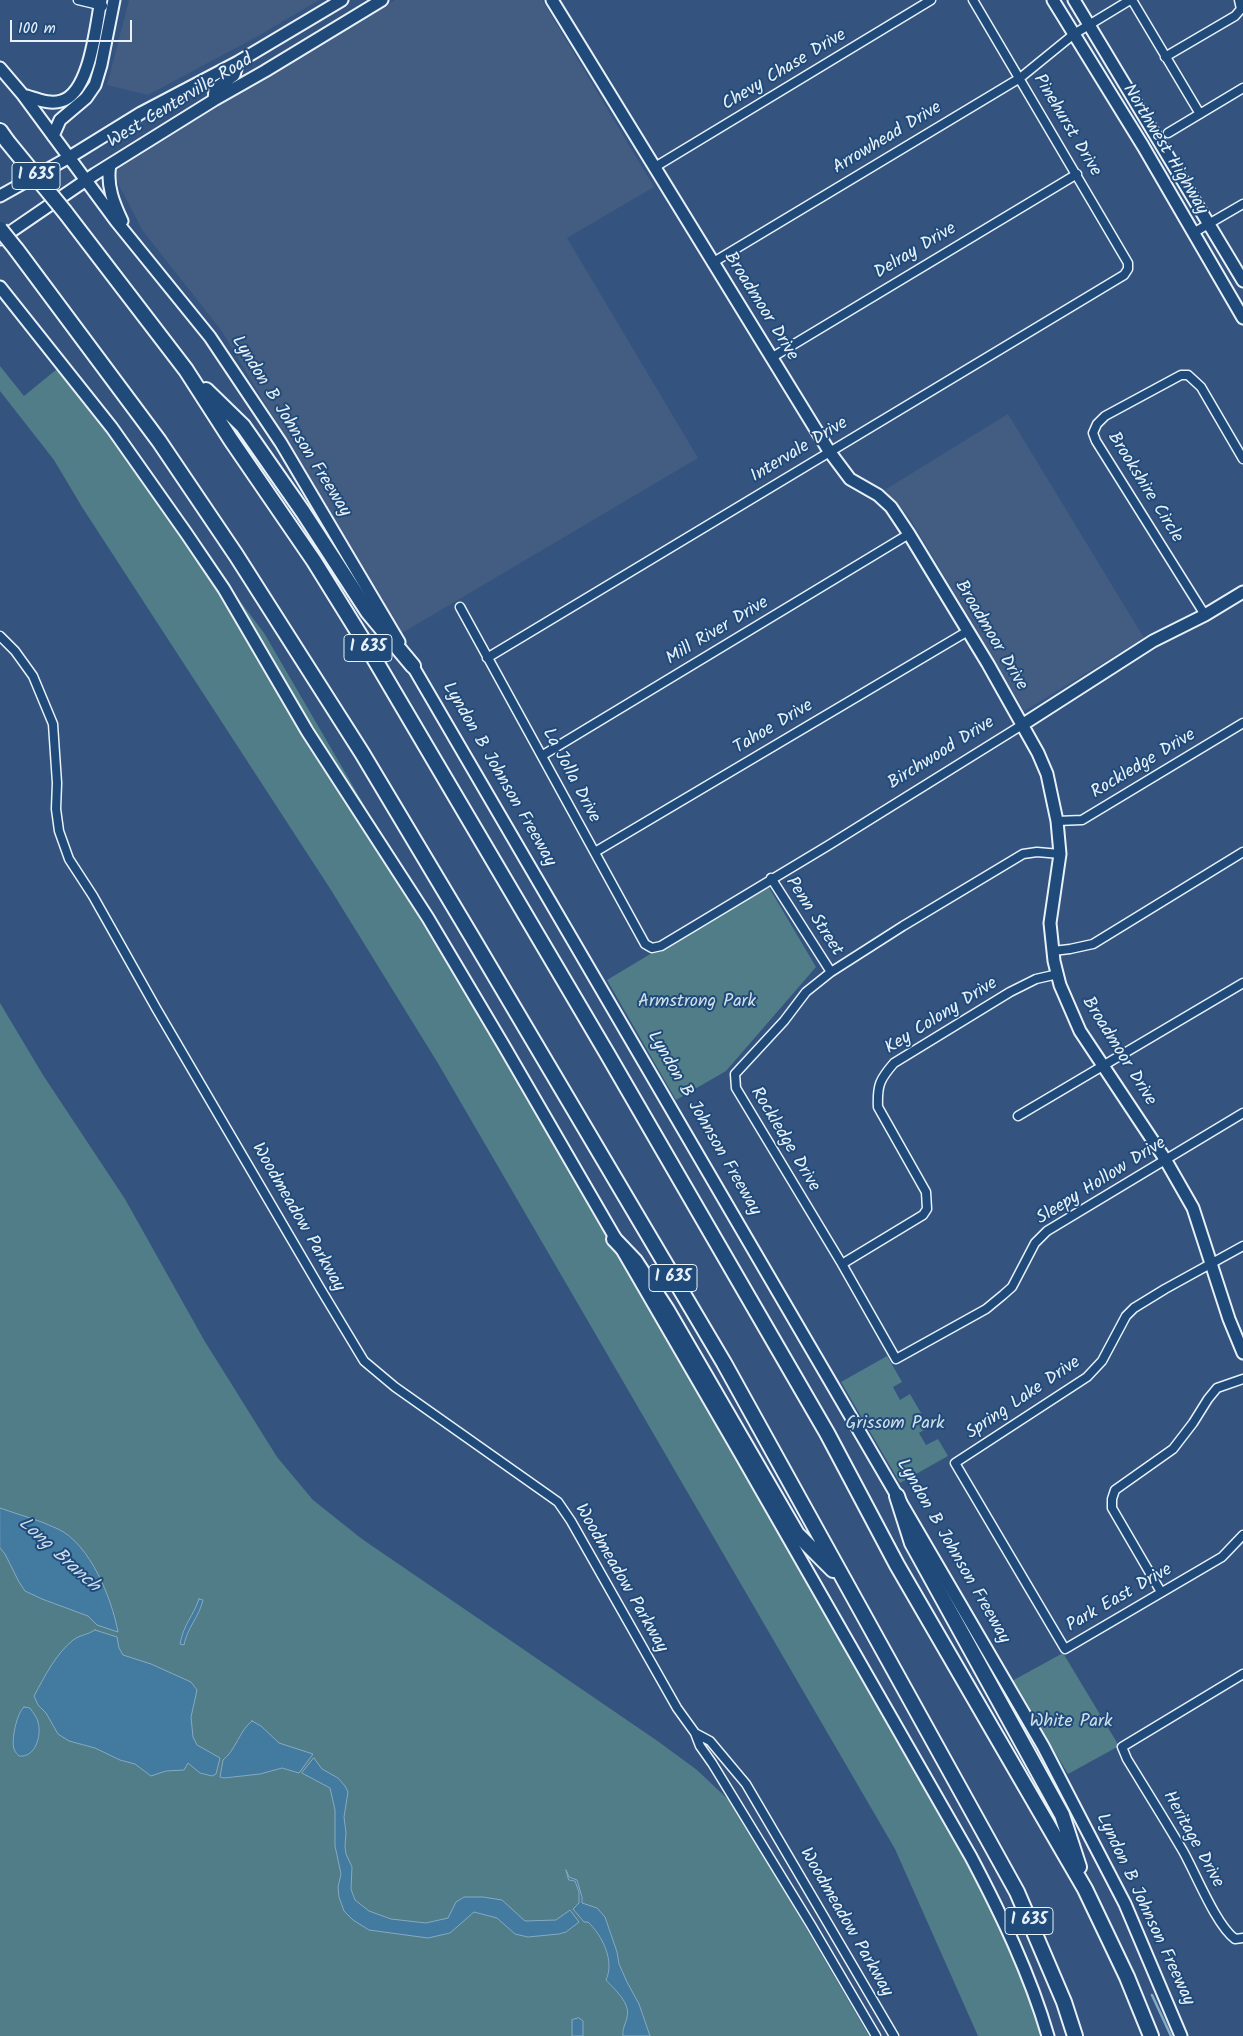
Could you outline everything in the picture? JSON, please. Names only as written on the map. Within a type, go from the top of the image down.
[{"type":"highway","name":"I 635","points":[[4,136],[186,370],[231,440],[314,561],[358,632],[548,952],[827,1433],[898,1565],[1086,1889],[1127,1977],[1151,2036]]},
{"type":"highway","name":"I 635","points":[[0,229],[159,441],[236,555],[362,752],[724,1363],[846,1582],[1017,1892],[1064,2002],[1075,2036]]},
{"type":"highway","points":[[186,370],[243,426],[303,512],[368,612],[413,666]]},
{"type":"highway","points":[[614,1238],[636,1262],[667,1310],[797,1534],[846,1582]]},
{"type":"highway","points":[[897,1496],[912,1543],[1062,1815],[1086,1889]]},
{"type":"main road","name":"West Centerville Road","points":[[0,196],[68,158],[141,113],[238,62],[342,0]]},
{"type":"main road","name":"West Centerville Road","points":[[0,239],[86,180],[214,100],[266,71],[382,0]]},
{"type":"main road","name":"Broadmoor Drive","points":[[552,0],[829,451],[850,479],[878,495],[891,507],[968,631],[1038,753],[1047,774],[1058,821],[1060,854],[1050,923],[1060,985],[1073,1018],[1165,1159],[1193,1208],[1229,1319],[1243,1353]]},
{"type":"main road","name":"Northwest Highway","points":[[1053,0],[1143,146],[1243,318]]},
{"type":"main road","name":"Northwest Highway","points":[[1074,0],[1243,281]]},
{"type":"main road","points":[[23,95],[49,102],[60,102],[70,98],[79,88],[87,68],[101,3]]},
{"type":"main road","points":[[53,136],[60,120],[86,98],[94,85],[101,65],[113,4]]},
{"type":"main road","points":[[214,100],[214,89],[234,75],[238,62]]},
{"type":"main road","name":"Lyndon B Johnson Freeway","points":[[0,68],[23,95],[68,158],[127,234],[210,337],[281,443],[1043,1746],[1125,1904],[1181,2036]]},
{"type":"main road","points":[[110,165],[108,173],[110,190],[127,234]]},
{"type":"main road","points":[[0,288],[112,428],[224,589],[308,731],[428,918],[741,1455],[971,1856],[1014,1946],[1043,2018],[1048,2036]]},
{"type":"main road","name":"Birchwood Drive","points":[[1022,725],[1154,641],[1205,615],[1243,592]]},
{"type":"street","points":[[78,0],[113,4]]},
{"type":"street","name":"Chevy Chase Drive","points":[[655,167],[930,0]]},
{"type":"street","name":"Pinehurst Drive","points":[[973,0],[1128,262],[1128,269]]},
{"type":"street","points":[[1131,0],[1200,114]]},
{"type":"street","name":"Arrowhead Drive","points":[[712,263],[1020,78],[1074,34],[1131,0]]},
{"type":"street","points":[[1165,56],[1235,16],[1241,9],[1238,0]]},
{"type":"street","points":[[1168,133],[1243,88]]},
{"type":"street","name":"Delray Drive","points":[[771,358],[1077,174]]},
{"type":"street","points":[[1192,233],[1243,204]]},
{"type":"street","name":"Intervale Drive","points":[[487,658],[829,451],[1082,301],[1124,275],[1128,269]]},
{"type":"street","name":"Brookshire Circle","points":[[1205,615],[1096,441],[1093,433],[1097,424],[1105,416],[1181,375],[1188,375],[1201,387],[1243,459]]},
{"type":"street","name":"Mill River Drive","points":[[543,755],[909,534]]},
{"type":"street","name":"La Jolla Drive","points":[[460,608],[543,755],[645,944],[652,948],[660,946]]},
{"type":"street","name":"Tahoe Drive","points":[[595,852],[968,631]]},
{"type":"street","name":"Woodmeadow Parkway","points":[[0,636],[15,651],[33,676],[53,724],[57,783],[56,809],[59,831],[69,859],[93,896],[221,1119],[364,1361],[395,1387],[558,1502],[571,1521],[678,1710],[695,1733],[700,1746],[806,1916],[876,2036]]},
{"type":"street","name":"Rockledge Drive","points":[[1058,821],[1082,820],[1243,723]]},
{"type":"street","name":"Birchwood Drive","points":[[660,946],[829,845],[1022,725]]},
{"type":"street","name":"Rockledge Drive","points":[[896,1359],[842,1264],[736,1088],[736,1074],[784,1021],[806,992],[831,972],[1023,854],[1037,852],[1060,854]]},
{"type":"street","points":[[1053,951],[1093,944],[1243,852]]},
{"type":"street","name":"Penn Street","points":[[771,878],[831,972]]},
{"type":"street","name":"Key Colony Drive","points":[[842,1264],[923,1216],[927,1209],[926,1192],[878,1107],[877,1091],[881,1078],[894,1063],[1010,992],[1036,979],[1058,974]]},
{"type":"street","points":[[1018,1116],[1104,1067],[1243,983]]},
{"type":"street","name":"Sleepy Hollow Drive","points":[[896,1359],[986,1309],[1012,1287],[1035,1242],[1048,1231],[1243,1113]]},
{"type":"street","name":"Spring Lake Drive","points":[[955,1463],[1087,1377],[1102,1361],[1126,1316],[1165,1289],[1243,1246]]},
{"type":"street","points":[[1161,1592],[1112,1508],[1115,1490],[1174,1449],[1217,1388],[1243,1379]]},
{"type":"street","name":"Park East Drive","points":[[955,1463],[1065,1649],[1222,1557],[1243,1535]]},
{"type":"street","name":"Heritage Drive","points":[[1243,1674],[1122,1746],[1127,1759],[1183,1852],[1228,1934],[1236,1939],[1243,1938]]},
{"type":"street","name":"Woodmeadow Parkway","points":[[695,1733],[710,1741],[746,1784],[894,2036]]},
{"type":"shaded area","points":[[129,0],[319,0],[258,36],[148,95],[107,85]]},
{"type":"shaded area","points":[[395,0],[542,0],[654,187],[567,238],[698,458],[402,633],[221,330],[143,231],[114,176],[120,165]]},
{"type":"shaded area","points":[[1008,414],[1144,638],[1024,711],[911,520],[897,503],[883,491]]},
{"type":"green space","points":[[0,366],[24,396],[57,369],[75,382],[264,633],[987,1876],[1007,1915],[1047,2015],[1050,2036],[978,2036],[895,1849],[439,1065],[331,890],[82,507],[54,460],[0,391]]},
{"type":"green space","name":"Armstrong Park","points":[[767,884],[816,967],[726,1071],[676,1100],[607,980]]},
{"type":"green space","points":[[0,1003],[43,1075],[125,1199],[204,1340],[277,1457],[313,1500],[362,1539],[659,1742],[697,1770],[735,1806],[869,2036],[0,2036]]},
{"type":"green space","name":"Grissom Park","points":[[887,1356],[902,1382],[893,1387],[900,1400],[910,1394],[929,1427],[919,1433],[926,1445],[938,1439],[948,1456],[900,1483],[841,1382]]},
{"type":"green space","name":"White Park","points":[[1063,1653],[1119,1746],[1068,1774],[1012,1681]]},
{"type":"water","name":"Long Branch","points":[[0,1508],[37,1520],[70,1536],[89,1559],[98,1574],[111,1604],[118,1632],[97,1625],[88,1616],[25,1591],[0,1548]]},
{"type":"water","points":[[199,1599],[203,1600],[199,1612],[184,1645],[180,1644],[184,1631]]},
{"type":"water","points":[[95,1630],[117,1637],[119,1648],[123,1655],[151,1664],[191,1682],[197,1690],[191,1717],[193,1737],[197,1745],[220,1758],[216,1774],[212,1776],[200,1773],[188,1763],[184,1770],[166,1771],[151,1776],[135,1764],[120,1760],[95,1748],[69,1741],[58,1734],[34,1696],[61,1652],[75,1638]]},
{"type":"water","points":[[24,1707],[30,1708],[36,1717],[39,1734],[33,1750],[25,1756],[19,1756],[15,1752],[13,1739],[17,1720]]},
{"type":"water","points":[[252,1721],[261,1726],[279,1743],[313,1754],[299,1773],[282,1768],[260,1774],[220,1777],[223,1760]]},
{"type":"water","points":[[314,1758],[322,1769],[338,1778],[348,1792],[344,1817],[346,1854],[352,1867],[351,1889],[355,1900],[369,1911],[391,1919],[426,1923],[448,1918],[456,1902],[464,1897],[483,1897],[502,1900],[525,1921],[556,1920],[570,1910],[579,1922],[566,1932],[528,1937],[515,1934],[497,1918],[474,1912],[450,1933],[428,1938],[369,1930],[353,1920],[344,1911],[339,1897],[338,1887],[341,1874],[335,1846],[335,1810],[330,1788],[302,1773]]},
{"type":"water","points":[[566,1870],[569,1877],[577,1880],[582,1903],[597,1908],[605,1917],[617,1952],[619,1964],[639,2004],[650,2036],[623,2036],[628,2012],[627,2007],[606,1980],[609,1965],[606,1949],[602,1941],[593,1927],[588,1922],[584,1922],[573,1909],[579,1903],[579,1892],[575,1881],[569,1880]]},
{"type":"water","points":[[579,2018],[583,2021],[583,2036],[572,2036],[572,2020]]},
{"type":"waterway","points":[[1152,1995],[1171,2036]]}]
